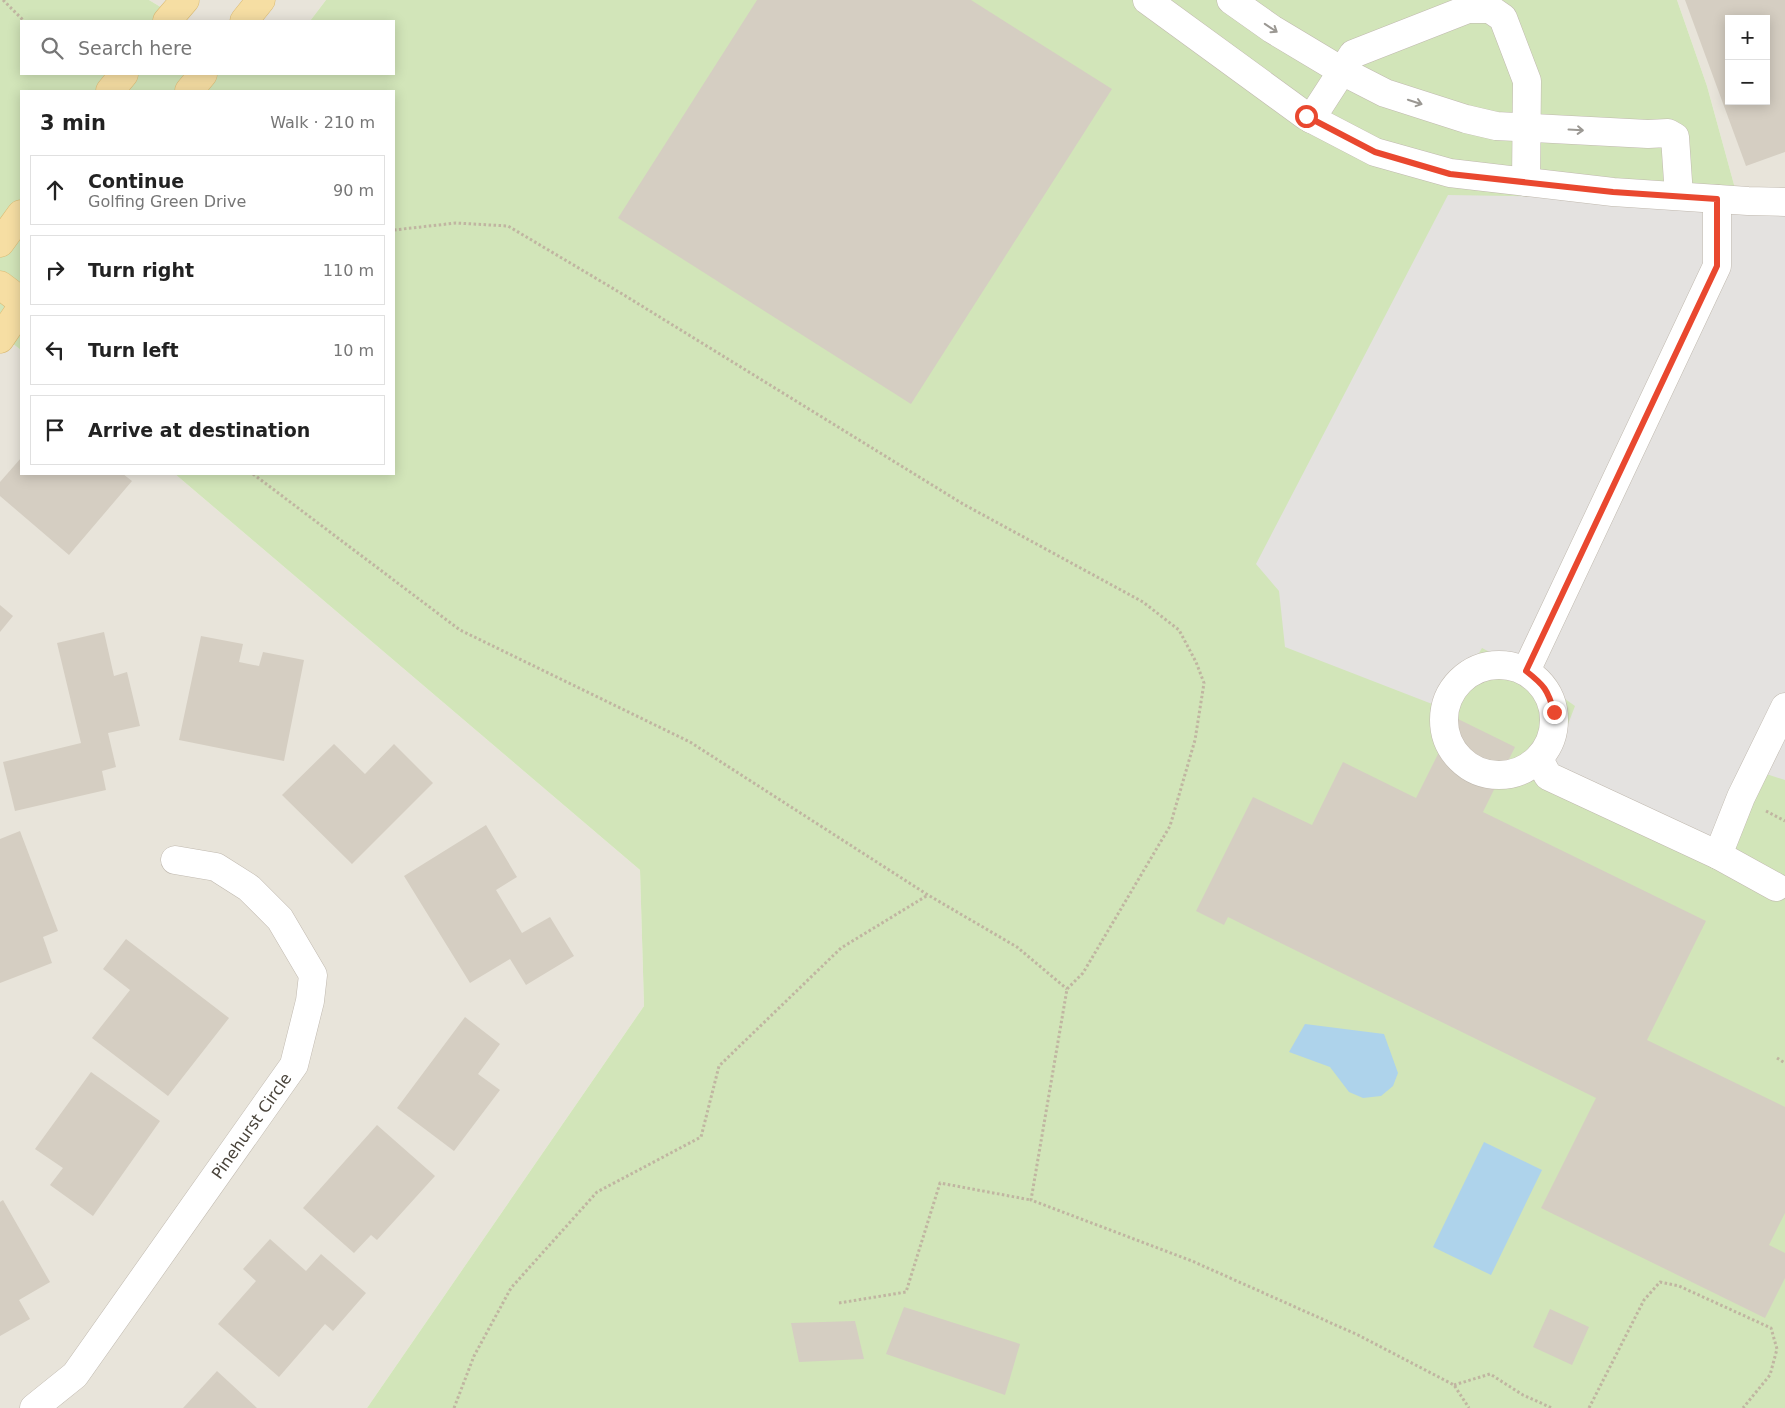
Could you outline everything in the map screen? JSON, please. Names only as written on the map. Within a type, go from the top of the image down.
[{"type":"main road","points":[[168,20],[184,0]]},
{"type":"main road","points":[[245,20],[261,0]]},
{"type":"main road","points":[[111,90],[123,75]]},
{"type":"main road","points":[[190,90],[201,75]]},
{"type":"main road","points":[[0,243],[20,215]]},
{"type":"main road","points":[[0,285],[20,300]]},
{"type":"main road","points":[[0,339],[20,309]]},
{"type":"street","points":[[1147,0],[1311,119],[1375,152],[1450,174],[1613,192],[1785,202]]},
{"type":"street","points":[[1231,0],[1272,29],[1342,71],[1385,93],[1466,119],[1496,126],[1527,128],[1648,134],[1668,132],[1675,137],[1679,196]]},
{"type":"street","points":[[1311,119],[1353,54],[1468,9],[1490,9],[1503,18],[1527,81],[1526,182]]},
{"type":"street","points":[[1526,671],[1717,266],[1717,199]]},
{"type":"street","points":[[1488,665],[1508,665],[1526,671],[1539,681],[1550,695],[1554,712],[1554,729],[1549,745],[1539,759],[1525,769],[1508,775],[1489,775],[1471,768],[1456,756],[1446,739],[1443,720],[1446,701],[1456,684],[1470,672],[1488,665]]},
{"type":"street","points":[[1718,855],[1741,797],[1785,707]]},
{"type":"street","points":[[1539,759],[1548,776],[1718,855],[1776,887]]},
{"type":"street","name":"Pinehurst Circle","points":[[34,1408],[75,1375],[294,1066],[310,1001],[313,975],[280,919],[249,888],[216,867],[174,860]]},
{"type":"path","points":[[3,0],[23,20]]},
{"type":"path","points":[[395,230],[456,223],[508,226],[641,305],[963,504],[1143,602],[1179,630],[1196,662],[1204,683],[1195,740],[1170,826],[1083,973],[1067,989],[1031,1200]]},
{"type":"path","points":[[254,475],[460,630],[690,742],[928,895],[1017,947],[1067,989]]},
{"type":"path","points":[[454,1408],[474,1356],[511,1288],[597,1192],[701,1137],[719,1066],[841,948],[928,895]]},
{"type":"path","points":[[1777,1058],[1785,1063]]},
{"type":"path","points":[[839,1303],[906,1292],[940,1182],[1031,1200],[1192,1261],[1358,1335],[1454,1385],[1469,1408]]},
{"type":"path","points":[[1588,1408],[1644,1300],[1660,1282],[1679,1286],[1771,1328],[1777,1349],[1770,1375],[1743,1408]]},
{"type":"path","points":[[1454,1385],[1490,1374],[1523,1395],[1552,1408]]},
{"type":"shaded area","points":[[149,0],[326,0],[311,20],[182,20]]},
{"type":"shaded area","points":[[1677,0],[1785,0],[1785,248],[1750,243],[1707,86]]},
{"type":"shaded area","points":[[1448,195],[1785,200],[1785,780],[1754,770],[1718,855],[1548,776],[1575,706],[1526,671],[1482,648],[1445,709],[1285,647],[1279,591],[1256,564]]},
{"type":"shaded area","points":[[0,334],[20,349],[20,475],[176,475],[640,870],[644,1006],[367,1408],[0,1408]]},
{"type":"green space","points":[[0,0],[149,0],[182,20],[20,20],[20,75],[395,75],[395,20],[311,20],[326,0],[1677,0],[1707,86],[1750,243],[1785,248],[1785,1408],[367,1408],[644,1006],[640,870],[176,475],[395,475],[395,90],[20,90],[20,349],[0,334]]},
{"type":"water","points":[[1305,1024],[1384,1034],[1398,1073],[1393,1086],[1381,1096],[1363,1098],[1349,1092],[1330,1067],[1289,1052]]},
{"type":"water","points":[[1484,1142],[1542,1170],[1491,1275],[1433,1247]]},
{"type":"building","points":[[757,0],[971,0],[1112,89],[911,404],[618,218]]},
{"type":"building","points":[[1685,0],[1785,0],[1785,152],[1746,166]]},
{"type":"building","points":[[20,459],[20,475],[124,475],[132,481],[69,555],[0,496],[0,482]]},
{"type":"building","points":[[0,605],[13,616],[0,632]]},
{"type":"building","points":[[104,632],[114,676],[127,672],[140,726],[108,733],[116,767],[102,771],[106,790],[15,811],[3,762],[81,743],[57,643]]},
{"type":"building","points":[[201,636],[243,644],[239,662],[259,666],[263,652],[304,660],[284,761],[179,740]]},
{"type":"building","points":[[1456,718],[1515,747],[1483,812],[1706,921],[1647,1040],[1785,1107],[1785,1213],[1769,1245],[1785,1253],[1785,1278],[1765,1318],[1541,1208],[1596,1098],[1228,917],[1224,925],[1196,911],[1253,797],[1312,825],[1343,762],[1416,798]]},
{"type":"building","points":[[334,744],[365,774],[394,744],[433,783],[352,864],[282,795]]},
{"type":"building","points":[[486,825],[517,877],[496,890],[522,933],[550,917],[574,956],[526,985],[510,959],[470,983],[404,876]]},
{"type":"building","points":[[20,831],[58,931],[43,937],[52,963],[0,983],[0,839]]},
{"type":"building","points":[[126,939],[229,1018],[168,1096],[92,1038],[130,990],[103,969]]},
{"type":"building","points":[[465,1017],[500,1044],[478,1074],[500,1090],[454,1151],[397,1108]]},
{"type":"building","points":[[91,1072],[160,1121],[93,1216],[50,1185],[63,1168],[35,1149]]},
{"type":"building","points":[[377,1125],[435,1176],[377,1240],[371,1235],[354,1253],[303,1208]]},
{"type":"building","points":[[3,1200],[50,1282],[19,1300],[30,1319],[0,1336],[0,1202]]},
{"type":"building","points":[[270,1239],[306,1271],[321,1254],[366,1293],[333,1331],[325,1324],[279,1377],[218,1324],[256,1281],[243,1269]]},
{"type":"building","points":[[904,1307],[1020,1344],[1005,1395],[886,1354]]},
{"type":"building","points":[[1550,1309],[1589,1327],[1572,1365],[1533,1347]]},
{"type":"building","points":[[855,1321],[864,1359],[799,1362],[791,1323]]},
{"type":"building","points":[[217,1371],[257,1408],[183,1408]]},
{"type":"route","points":[[1306,116],[1375,152],[1450,174],[1613,192],[1717,199],[1717,266],[1526,671],[1539,681],[1550,695],[1554,712]]}]
